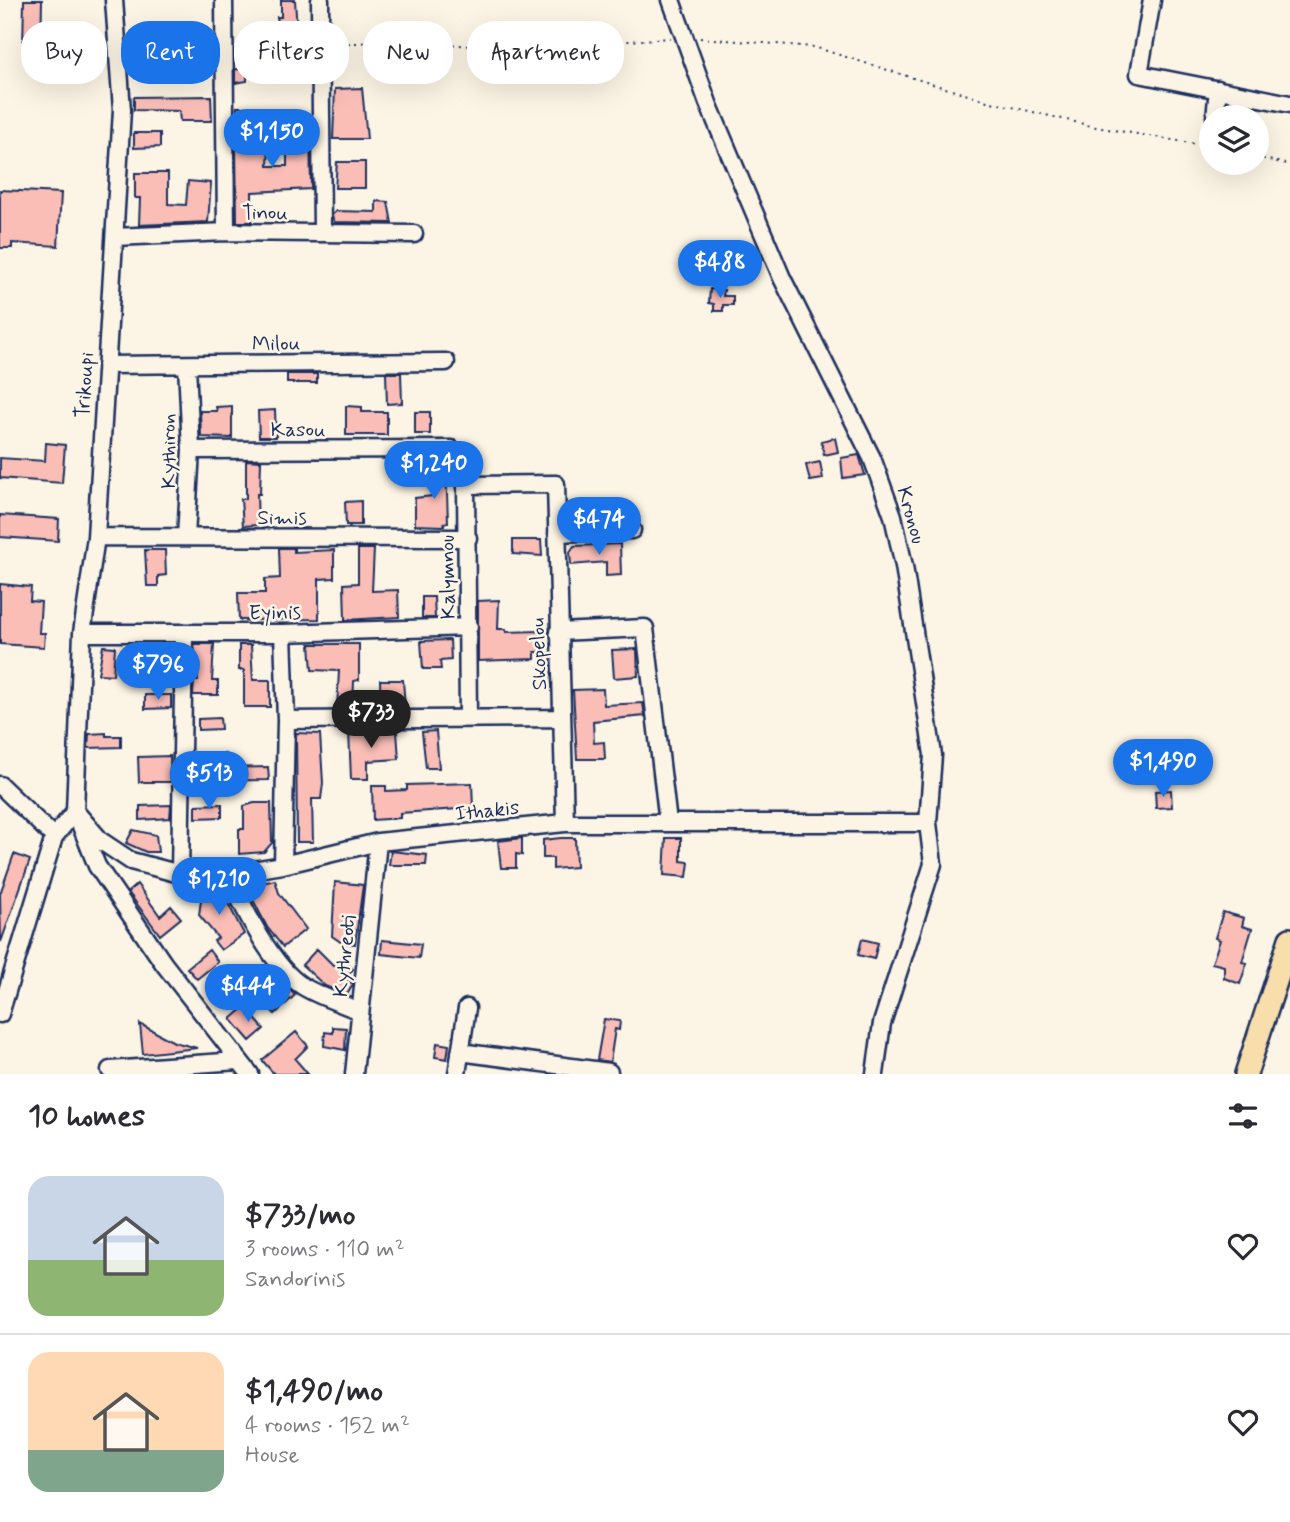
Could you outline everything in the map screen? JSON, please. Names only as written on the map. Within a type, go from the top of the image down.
[{"type":"main road","points":[[1247,1074],[1290,939]]},
{"type":"street","name":"Trikoupi","points":[[75,811],[82,633],[96,537],[122,110],[114,0]]},
{"type":"street","points":[[224,0],[226,232]]},
{"type":"street","points":[[320,0],[321,21]]},
{"type":"street","name":"Kronou","points":[[671,0],[708,103],[782,278],[872,458],[893,516],[904,566],[933,755],[928,824],[933,864],[882,1023],[875,1074]]},
{"type":"street","points":[[1152,0],[1139,74],[1290,104]]},
{"type":"street","points":[[322,84],[322,233]]},
{"type":"street","points":[[1216,105],[1218,89]]},
{"type":"street","name":"Tinou","points":[[115,237],[226,232],[414,234]]},
{"type":"street","name":"Milou","points":[[106,365],[446,362]]},
{"type":"street","name":"Kythiron","points":[[186,537],[191,450],[187,365]]},
{"type":"street","name":"Kasou","points":[[191,450],[451,449],[466,485]]},
{"type":"street","name":"Skopelou","points":[[466,485],[555,484],[565,823]]},
{"type":"street","name":"Kalymnou","points":[[466,485],[468,717]]},
{"type":"street","points":[[557,533],[632,530]]},
{"type":"street","name":"Simis","points":[[96,537],[468,538]]},
{"type":"street","name":"Eyinis","points":[[82,633],[283,633],[469,627]]},
{"type":"street","points":[[558,632],[645,628],[668,823]]},
{"type":"street","points":[[180,874],[184,633]]},
{"type":"street","points":[[283,633],[286,720],[283,865]]},
{"type":"street","points":[[286,720],[561,718]]},
{"type":"street","points":[[0,786],[54,837]]},
{"type":"street","points":[[0,1014],[7,966],[54,837],[75,811],[97,866],[164,964],[250,1074]]},
{"type":"street","name":"Ithakis","points":[[75,811],[101,841],[131,860],[180,874],[229,874],[283,865],[378,842],[565,823],[928,824]]},
{"type":"street","name":"Kythreoti","points":[[354,1074],[378,842]]},
{"type":"street","points":[[229,874],[242,908],[270,951],[302,986],[359,1011]]},
{"type":"street","points":[[457,1074],[467,1008]]},
{"type":"street","points":[[460,1052],[608,1072]]},
{"type":"street","points":[[110,1070],[238,1060]]},
{"type":"path","points":[[349,44],[405,41],[515,49],[685,37],[814,47],[987,101],[1096,127],[1199,143]]},
{"type":"path","points":[[1269,160],[1290,165]]},
{"type":"building","points":[[24,0],[42,0],[42,21],[24,21]]},
{"type":"building","points":[[281,0],[295,0],[296,21],[278,21],[277,17],[281,17]]},
{"type":"building","points":[[362,88],[367,139],[333,139],[335,89]]},
{"type":"building","points":[[211,96],[212,121],[180,121],[179,111],[134,110],[134,97]]},
{"type":"building","points":[[237,107],[257,107],[257,119],[237,120]]},
{"type":"building","points":[[278,127],[310,127],[311,189],[252,192],[252,222],[237,222],[236,145],[269,144],[268,166],[287,166],[287,141],[278,141]]},
{"type":"building","points":[[134,133],[160,133],[160,147],[134,148]]},
{"type":"building","points":[[337,162],[365,162],[365,188],[335,188]]},
{"type":"building","points":[[135,173],[168,173],[168,204],[186,205],[188,181],[211,183],[208,222],[139,225],[140,198],[135,198]]},
{"type":"building","points":[[0,190],[61,193],[58,246],[12,243],[12,248],[0,248]]},
{"type":"building","points":[[376,201],[388,202],[392,223],[334,222],[332,215],[336,211],[376,212]]},
{"type":"building","points":[[710,289],[724,290],[723,296],[733,296],[733,305],[723,305],[723,311],[714,311],[714,304],[709,303]]},
{"type":"building","points":[[386,373],[401,373],[402,403],[387,404]]},
{"type":"building","points":[[287,374],[317,374],[317,383],[287,383]]},
{"type":"building","points":[[232,406],[232,438],[201,437],[200,411],[217,411],[216,407]]},
{"type":"building","points":[[346,406],[362,407],[362,412],[387,412],[387,435],[346,435]]},
{"type":"building","points":[[275,410],[276,437],[259,437],[258,411]]},
{"type":"building","points":[[415,412],[430,412],[430,434],[415,434]]},
{"type":"building","points":[[835,438],[838,452],[824,455],[821,441]]},
{"type":"building","points":[[46,443],[65,445],[62,483],[0,478],[0,458],[45,461]]},
{"type":"building","points":[[859,455],[865,475],[843,478],[841,458]]},
{"type":"building","points":[[246,460],[261,461],[260,494],[257,494],[258,525],[243,526],[241,499],[246,499]]},
{"type":"building","points":[[820,462],[823,479],[810,481],[806,465]]},
{"type":"building","points":[[446,464],[448,522],[444,523],[444,526],[415,525],[415,498],[432,496],[431,465]]},
{"type":"building","points":[[361,501],[361,525],[346,525],[345,502]]},
{"type":"building","points":[[0,515],[59,519],[58,541],[0,537]]},
{"type":"building","points":[[513,540],[541,540],[542,556],[513,554]]},
{"type":"building","points":[[620,544],[621,575],[606,576],[606,562],[571,565],[570,552],[574,546]]},
{"type":"building","points":[[279,548],[294,548],[294,552],[334,550],[334,578],[319,579],[319,619],[239,620],[238,593],[265,593],[265,579],[280,578]]},
{"type":"building","points":[[358,549],[374,549],[372,591],[398,590],[399,617],[345,620],[344,584],[358,583]]},
{"type":"building","points":[[145,550],[165,550],[166,575],[158,576],[158,586],[147,586]]},
{"type":"building","points":[[0,584],[31,587],[30,601],[41,602],[39,633],[45,633],[44,647],[0,644]]},
{"type":"building","points":[[422,597],[434,597],[435,618],[422,618]]},
{"type":"building","points":[[499,600],[498,629],[506,629],[506,632],[540,631],[541,652],[535,652],[535,659],[478,661],[478,601]]},
{"type":"building","points":[[450,640],[451,660],[440,661],[441,669],[423,669],[421,641]]},
{"type":"building","points":[[194,644],[214,644],[212,681],[218,681],[218,695],[193,695],[194,681],[198,681]]},
{"type":"building","points":[[310,644],[359,644],[359,680],[354,681],[353,708],[337,708],[339,671],[312,670]]},
{"type":"building","points":[[155,645],[170,645],[170,672],[155,672]]},
{"type":"building","points":[[239,645],[251,645],[253,680],[270,680],[270,707],[244,707],[244,670],[239,670]]},
{"type":"building","points":[[103,646],[115,647],[113,675],[98,674]]},
{"type":"building","points":[[637,649],[638,676],[614,678],[612,650]]},
{"type":"building","points":[[380,680],[403,680],[405,708],[381,708]]},
{"type":"building","points":[[603,689],[604,705],[643,703],[645,716],[593,721],[594,743],[604,742],[605,759],[577,759],[573,690]]},
{"type":"building","points":[[145,695],[171,695],[171,708],[145,709]]},
{"type":"building","points":[[220,718],[221,729],[198,730],[198,719]]},
{"type":"building","points":[[349,731],[397,732],[399,759],[368,761],[368,779],[351,779]]},
{"type":"building","points":[[436,731],[439,768],[426,768],[422,732]]},
{"type":"building","points":[[106,733],[106,736],[121,736],[121,747],[88,748],[89,734]]},
{"type":"building","points":[[296,733],[320,734],[323,783],[321,799],[312,799],[313,842],[297,842]]},
{"type":"building","points":[[195,754],[225,754],[228,768],[268,767],[269,780],[196,781]]},
{"type":"building","points":[[170,756],[171,782],[139,782],[138,757]]},
{"type":"building","points":[[472,783],[473,808],[400,813],[400,818],[373,820],[372,786],[386,786],[386,791],[407,790],[407,785]]},
{"type":"building","points":[[1171,790],[1172,807],[1156,808],[1155,791]]},
{"type":"building","points":[[271,803],[272,843],[264,852],[239,854],[239,829],[244,829],[244,806]]},
{"type":"building","points":[[222,804],[222,817],[196,818],[196,805]]},
{"type":"building","points":[[171,805],[170,818],[140,820],[140,806]]},
{"type":"building","points":[[133,830],[156,835],[158,852],[146,852],[126,843]]},
{"type":"building","points":[[522,838],[522,855],[516,854],[516,868],[501,868],[498,841]]},
{"type":"building","points":[[575,838],[576,867],[553,869],[553,858],[543,858],[543,840]]},
{"type":"building","points":[[666,838],[681,838],[681,861],[689,862],[687,877],[664,875]]},
{"type":"building","points":[[391,851],[427,855],[426,865],[389,865]]},
{"type":"building","points":[[14,854],[30,860],[1,942],[0,894]]},
{"type":"building","points":[[275,880],[279,893],[306,929],[283,947],[267,927],[248,890],[250,886]]},
{"type":"building","points":[[335,882],[363,885],[355,944],[342,943],[332,936]]},
{"type":"building","points":[[137,884],[160,916],[171,906],[181,918],[160,935],[128,892]]},
{"type":"building","points":[[203,885],[220,888],[244,934],[221,950],[214,941],[218,938],[199,915]]},
{"type":"building","points":[[1223,912],[1244,918],[1242,926],[1252,929],[1242,962],[1247,963],[1240,984],[1224,978],[1224,966],[1212,963],[1220,940],[1215,938]]},
{"type":"building","points":[[862,939],[878,943],[874,959],[858,955]]},
{"type":"building","points":[[382,940],[421,944],[419,958],[381,954]]},
{"type":"building","points":[[317,949],[334,966],[340,959],[353,969],[346,979],[353,984],[347,995],[325,986],[302,965]]},
{"type":"building","points":[[209,950],[218,962],[197,979],[187,968]]},
{"type":"building","points":[[272,973],[295,995],[275,1014],[254,994]]},
{"type":"building","points":[[245,1007],[264,1029],[250,1041],[231,1019]]},
{"type":"building","points":[[604,1019],[620,1021],[619,1030],[615,1029],[610,1062],[597,1060]]},
{"type":"building","points":[[140,1024],[174,1042],[197,1048],[143,1054]]},
{"type":"building","points":[[333,1027],[346,1028],[345,1050],[324,1046],[325,1032],[333,1033]]},
{"type":"building","points":[[296,1032],[308,1046],[295,1059],[308,1074],[274,1074],[262,1060]]},
{"type":"building","points":[[437,1043],[449,1045],[447,1059],[435,1057]]}]
